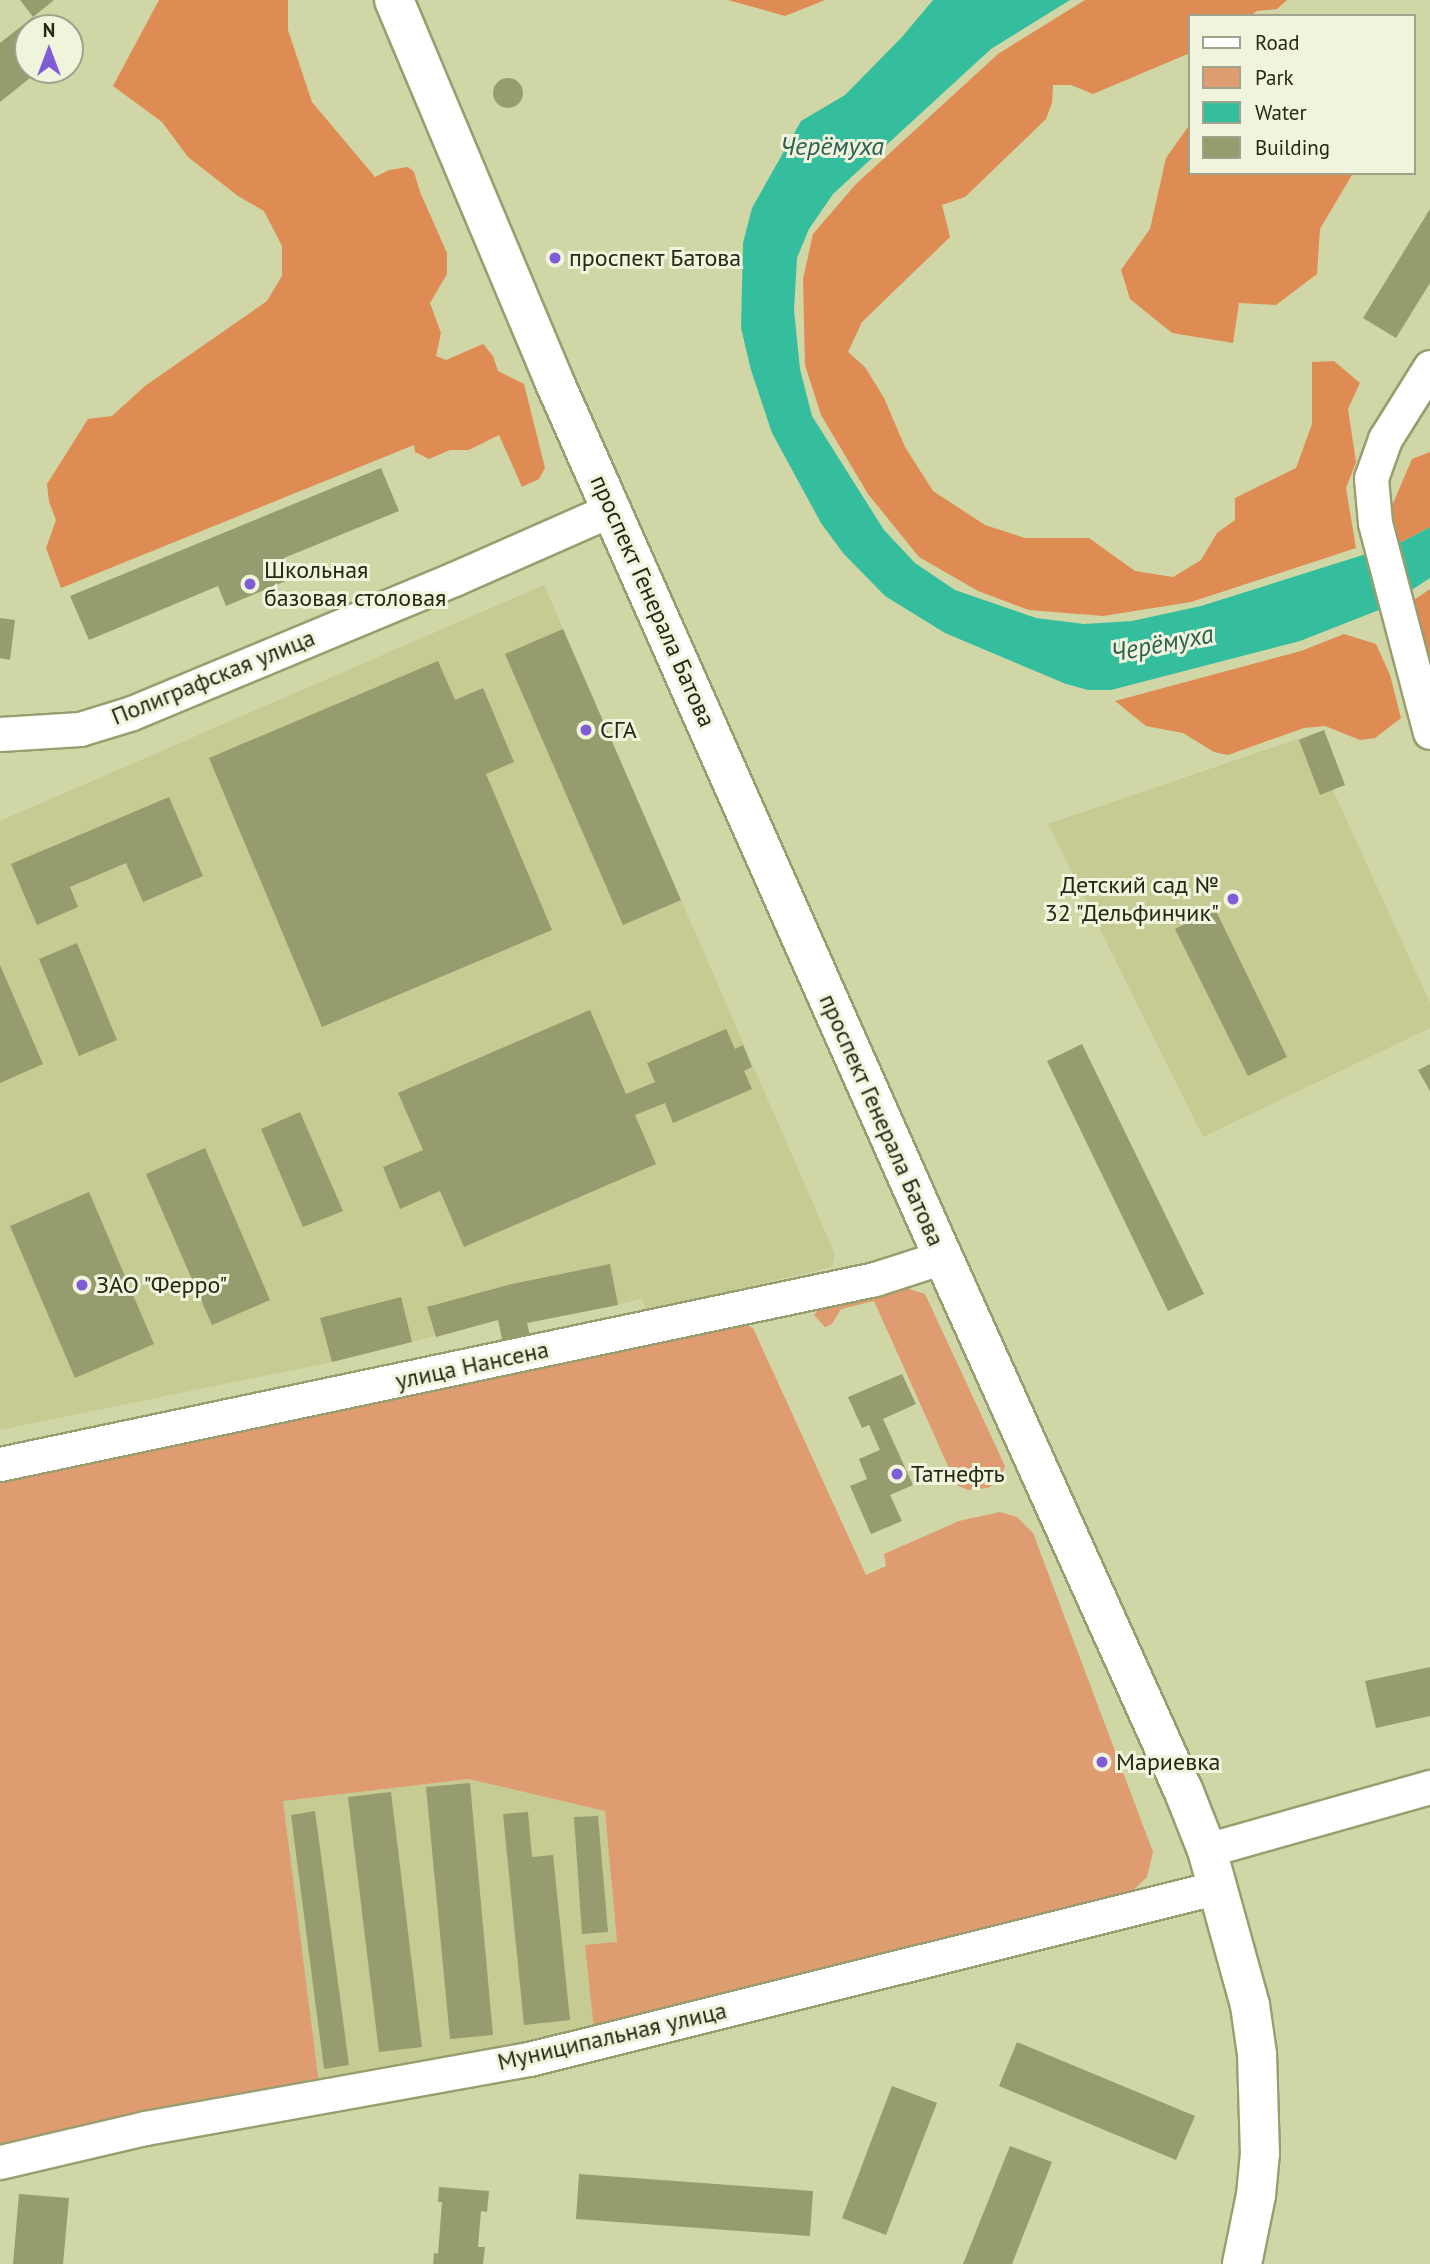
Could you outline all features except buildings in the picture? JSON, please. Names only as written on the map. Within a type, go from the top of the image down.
[{"type":"main road","name":"проспект Генерала Батова","points":[[394,0],[554,381],[943,1258],[1138,1687],[1207,1850],[1250,2005],[1257,2054],[1260,2153],[1254,2207],[1242,2264]]},
{"type":"street","points":[[1430,367],[1385,439],[1371,478],[1375,523],[1430,732]]},
{"type":"street","name":"Полиграфская улица","points":[[0,734],[80,729],[132,713],[454,579],[612,509]]},
{"type":"street","name":"улица Нансена","points":[[0,1464],[875,1279],[943,1258]]},
{"type":"street","points":[[1207,1850],[1430,1787]]},
{"type":"street","name":"Муниципальная улица","points":[[0,2162],[145,2128],[529,2059],[1219,1886]]},
{"type":"shaded area","points":[[159,0],[288,0],[288,30],[312,102],[375,177],[389,170],[408,167],[414,172],[447,253],[447,274],[430,303],[441,333],[436,356],[446,360],[483,344],[493,356],[498,371],[524,384],[545,468],[539,479],[522,487],[499,435],[469,450],[450,450],[429,459],[415,452],[414,445],[61,588],[46,548],[56,520],[49,502],[47,484],[88,419],[112,416],[145,386],[267,301],[282,276],[282,246],[264,211],[238,196],[188,157],[162,122],[113,86]]},
{"type":"shaded area","points":[[728,0],[825,0],[785,16]]},
{"type":"shaded area","points":[[1085,0],[1287,0],[1277,9],[1253,14],[1188,14],[1188,54],[1093,94],[1071,85],[1053,85],[1052,103],[1046,119],[965,197],[942,205],[950,237],[862,322],[848,352],[865,367],[884,398],[905,447],[933,491],[985,525],[1025,538],[1089,538],[1135,571],[1173,577],[1201,560],[1217,533],[1235,520],[1235,498],[1296,468],[1312,424],[1312,362],[1334,361],[1360,383],[1348,409],[1356,462],[1346,488],[1356,548],[1191,602],[1103,616],[1029,610],[978,591],[919,557],[868,494],[821,415],[805,365],[803,279],[813,234],[856,184],[998,54]]},
{"type":"shaded area","points":[[1188,127],[1188,175],[1352,175],[1320,229],[1317,274],[1276,305],[1239,303],[1233,343],[1172,333],[1130,299],[1121,270],[1150,229],[1166,158]]},
{"type":"shaded area","points":[[1430,452],[1430,527],[1398,544],[1391,508],[1412,459]]},
{"type":"shaded area","points":[[544,585],[835,1254],[832,1267],[646,1311],[642,1299],[528,1323],[530,1337],[503,1343],[498,1320],[332,1362],[0,1430],[0,821]]},
{"type":"shaded area","points":[[1430,589],[1430,687],[1408,604]]},
{"type":"shaded area","points":[[1344,634],[1376,644],[1390,675],[1401,718],[1375,738],[1360,740],[1325,726],[1304,728],[1228,755],[1214,752],[1183,733],[1146,726],[1115,701],[1301,651]]},
{"type":"shaded area","name":"Детский сад № 32 \"Дельфинчик\"","points":[[1324,730],[1333,790],[1430,1003],[1430,1028],[1203,1137],[1048,824]]},
{"type":"shaded area","points":[[469,1779],[605,1811],[617,1943],[594,2029],[319,2084],[282,1801]]},
{"type":"green space","points":[[895,1284],[925,1294],[1005,1466],[999,1482],[987,1488],[969,1490],[958,1486],[874,1301],[841,1309],[832,1324],[825,1327],[814,1315],[819,1309]]},
{"type":"green space","points":[[739,1321],[753,1328],[866,1575],[886,1566],[884,1554],[959,1521],[1000,1512],[1017,1517],[1033,1533],[1153,1852],[1147,1877],[1129,1894],[594,2029],[585,1945],[617,1942],[605,1811],[469,1779],[283,1801],[319,2084],[0,2151],[0,1470]]},
{"type":"water","name":"Черёмуха","points":[[933,0],[1070,0],[991,49],[833,194],[809,229],[797,258],[794,310],[800,369],[812,416],[884,530],[915,563],[955,590],[1036,618],[1084,624],[1132,621],[1201,606],[1398,544],[1430,527],[1430,578],[1384,608],[1300,641],[1111,690],[1088,690],[1066,684],[945,633],[885,596],[843,553],[821,523],[772,433],[751,370],[741,328],[743,243],[752,208],[801,121],[845,95],[902,37]]},
{"type":"place","name":"проспект Батова","points":[[555,258]]},
{"type":"place","name":"Школьная базовая столовая","points":[[250,584]]},
{"type":"place","name":"СГА","points":[[586,730]]},
{"type":"place","name":"Детский сад № 32 \"Дельфинчик\"","points":[[1233,899]]},
{"type":"place","name":"ЗАО \"Ферро\"","points":[[82,1285]]},
{"type":"place","name":"Татнефть","points":[[897,1474]]},
{"type":"place","name":"Мариевка","points":[[1102,1762]]}]
